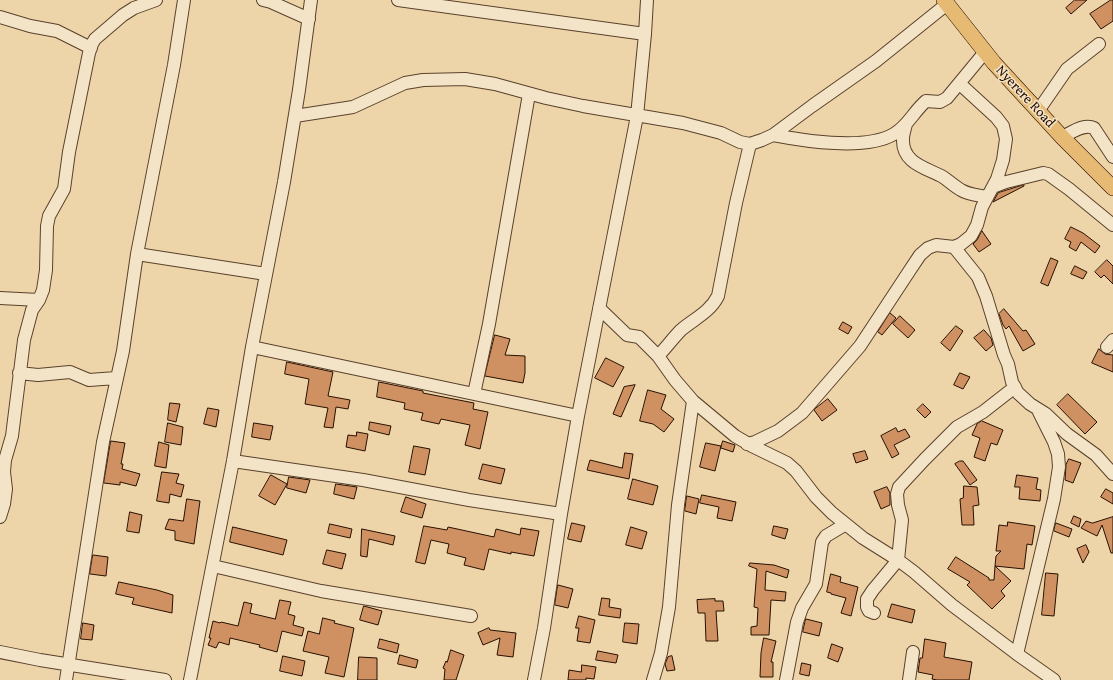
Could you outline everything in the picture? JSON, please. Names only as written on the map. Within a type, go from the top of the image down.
[{"type":"main road","name":"Nyerere Road","points":[[945,2],[994,63],[1062,137],[1113,188]]},
{"type":"street","points":[[0,517],[6,489],[4,472],[5,460],[12,436],[24,340],[32,310],[39,300],[44,282],[49,216],[64,189],[68,152],[91,48],[96,39],[123,15],[134,8],[156,0]]},
{"type":"street","points":[[66,680],[103,442],[126,336],[137,254],[174,65],[184,0]]},
{"type":"street","points":[[263,0],[271,2],[309,19]]},
{"type":"street","points":[[190,680],[233,461],[252,347],[284,182],[311,0]]},
{"type":"street","points":[[398,0],[645,34]]},
{"type":"street","points":[[534,680],[544,628],[561,514],[578,416],[636,116],[645,34],[646,0]]},
{"type":"street","points":[[295,116],[353,107],[405,83],[423,80],[465,79],[495,84],[546,98],[636,116],[683,123],[722,133],[740,142],[750,144],[773,135],[876,61],[945,2]]},
{"type":"street","points":[[0,17],[30,26],[57,31],[91,48]]},
{"type":"street","points":[[1038,111],[1067,69],[1099,44]]},
{"type":"street","points":[[773,135],[816,141],[865,143],[880,140],[895,134],[926,101],[943,101],[960,84],[985,52]]},
{"type":"street","points":[[747,444],[755,442],[787,425],[802,413],[818,396],[860,346],[920,255],[928,248],[936,245],[954,247],[961,244],[971,236],[977,225],[982,207],[997,179],[1003,160],[1006,139],[1003,126],[996,117],[960,84]]},
{"type":"street","points":[[474,394],[489,324],[529,94]]},
{"type":"street","points":[[906,124],[903,140],[908,156],[915,164],[948,180],[968,194],[990,192],[1006,182],[1043,173],[1048,174],[1113,225]]},
{"type":"street","points":[[1062,137],[1080,128],[1090,126],[1094,128],[1113,157]]},
{"type":"street","points":[[658,356],[682,330],[715,302],[718,296],[736,203],[750,144]]},
{"type":"street","points":[[954,247],[978,277],[986,296],[1015,387],[1024,399],[1046,414],[1067,434],[1096,455],[1113,474]]},
{"type":"street","points":[[137,254],[266,274]]},
{"type":"street","points":[[0,298],[39,300]]},
{"type":"street","points":[[599,308],[627,335],[639,337],[658,356],[674,380],[693,401],[735,436],[747,444],[787,463],[796,471],[816,496],[832,512],[863,538],[898,560],[952,605],[1054,680]]},
{"type":"street","points":[[252,347],[578,416]]},
{"type":"street","points":[[20,373],[38,375],[70,372],[89,380],[116,378]]},
{"type":"street","points":[[874,613],[869,611],[867,607],[867,599],[898,560],[902,520],[897,494],[899,487],[957,427],[983,412],[1015,387]]},
{"type":"street","points":[[653,680],[661,653],[669,607],[677,511],[693,401]]},
{"type":"street","points":[[1017,654],[1054,499],[1059,467],[1058,454],[1054,442],[1037,408]]},
{"type":"street","points":[[233,461],[363,480],[561,514]]},
{"type":"street","points":[[786,680],[796,622],[802,608],[816,584],[822,542],[826,536],[846,524]]},
{"type":"street","points":[[213,566],[321,591],[471,616]]},
{"type":"street","points":[[0,652],[68,665],[165,680]]},
{"type":"street","points":[[909,680],[913,652]]},
{"type":"building","points":[[1075,0],[1087,0],[1071,14],[1066,8]]},
{"type":"building","points":[[1113,0],[1113,21],[1101,29],[1090,14]]},
{"type":"building","points":[[1024,186],[993,202],[998,193]]},
{"type":"building","points":[[1071,227],[1083,233],[1100,246],[1095,253],[1081,242],[1076,251],[1069,247],[1071,242],[1065,239]]},
{"type":"building","points":[[982,231],[991,244],[979,252],[973,244]]},
{"type":"building","points":[[1051,258],[1058,261],[1048,286],[1041,283]]},
{"type":"building","points":[[1107,260],[1113,266],[1113,284],[1104,275],[1101,278],[1095,272]]},
{"type":"building","points":[[1075,266],[1087,272],[1083,279],[1071,274]]},
{"type":"building","points":[[1004,309],[1023,331],[1026,330],[1035,344],[1023,351],[1009,326],[1006,329],[1003,325],[999,314]]},
{"type":"building","points":[[890,313],[896,318],[882,335],[878,332]]},
{"type":"building","points":[[900,316],[915,330],[908,338],[893,324]]},
{"type":"building","points":[[843,322],[852,327],[848,334],[839,329]]},
{"type":"building","points":[[956,326],[963,331],[950,351],[941,343]]},
{"type":"building","points":[[984,330],[991,338],[993,345],[986,351],[974,338]]},
{"type":"building","points":[[495,335],[510,339],[505,355],[525,356],[525,373],[523,383],[485,376]]},
{"type":"building","points":[[1099,349],[1105,354],[1113,355],[1113,372],[1092,363]]},
{"type":"building","points":[[606,358],[624,367],[613,387],[595,378]]},
{"type":"building","points":[[287,362],[333,372],[328,396],[350,400],[348,409],[336,407],[333,428],[324,427],[328,408],[305,404],[309,379],[285,374]]},
{"type":"building","points":[[960,373],[970,377],[963,389],[954,385]]},
{"type":"building","points":[[379,382],[423,391],[423,393],[474,403],[473,409],[488,412],[480,449],[465,445],[470,425],[441,419],[439,424],[421,420],[423,413],[404,409],[405,403],[377,397]]},
{"type":"building","points":[[635,385],[621,417],[613,414],[624,387]]},
{"type":"building","points":[[648,390],[666,395],[661,409],[674,419],[664,432],[653,424],[640,421]]},
{"type":"building","points":[[1068,394],[1097,422],[1085,434],[1057,405]]},
{"type":"building","points":[[828,399],[837,410],[822,421],[814,410]]},
{"type":"building","points":[[170,403],[180,404],[176,422],[168,420]]},
{"type":"building","points":[[923,404],[931,412],[925,418],[917,410]]},
{"type":"building","points":[[208,408],[219,410],[216,427],[204,424]]},
{"type":"building","points":[[982,421],[1003,430],[997,445],[991,443],[985,461],[974,457],[980,438],[972,435],[977,424]]},
{"type":"building","points":[[370,422],[391,426],[389,435],[369,430]]},
{"type":"building","points":[[168,423],[183,427],[181,445],[165,442]]},
{"type":"building","points":[[254,423],[273,426],[270,440],[252,437]]},
{"type":"building","points":[[896,428],[898,432],[905,429],[910,437],[894,445],[899,454],[892,458],[881,436]]},
{"type":"building","points":[[357,432],[368,434],[365,451],[346,447],[348,435],[356,436]]},
{"type":"building","points":[[111,441],[125,443],[121,464],[123,464],[122,469],[140,474],[136,486],[120,482],[120,485],[104,483]]},
{"type":"building","points":[[723,441],[735,445],[733,452],[721,448]]},
{"type":"building","points":[[159,442],[169,445],[166,468],[155,466]]},
{"type":"building","points":[[706,443],[721,446],[715,471],[700,467]]},
{"type":"building","points":[[414,446],[430,449],[425,475],[409,472]]},
{"type":"building","points":[[865,451],[868,459],[856,463],[853,454]]},
{"type":"building","points":[[625,453],[633,454],[629,479],[587,470],[590,460],[622,468]]},
{"type":"building","points":[[1069,459],[1081,463],[1073,483],[1065,480],[1066,465]]},
{"type":"building","points":[[963,461],[977,480],[970,485],[955,464]]},
{"type":"building","points":[[483,464],[505,469],[501,484],[479,479]]},
{"type":"building","points":[[162,472],[179,474],[176,483],[184,485],[181,497],[170,494],[169,503],[157,501]]},
{"type":"building","points":[[271,475],[287,484],[275,505],[259,496]]},
{"type":"building","points":[[1017,475],[1038,478],[1036,489],[1041,490],[1040,501],[1019,499],[1020,487],[1015,487]]},
{"type":"building","points":[[289,477],[310,480],[306,493],[287,488]]},
{"type":"building","points":[[633,479],[658,486],[653,505],[628,499]]},
{"type":"building","points":[[336,484],[357,487],[354,499],[334,494]]},
{"type":"building","points":[[964,486],[977,487],[979,505],[973,506],[974,525],[962,525],[960,499],[963,498]]},
{"type":"building","points":[[887,487],[890,493],[890,505],[881,509],[874,492]]},
{"type":"building","points":[[1106,489],[1113,493],[1113,504],[1101,497]]},
{"type":"building","points":[[702,495],[736,502],[732,521],[717,518],[719,507],[700,503]]},
{"type":"building","points":[[687,496],[699,499],[696,514],[685,511]]},
{"type":"building","points":[[406,497],[426,504],[422,518],[401,512]]},
{"type":"building","points":[[187,499],[200,501],[194,544],[175,540],[175,531],[165,529],[169,519],[183,521]]},
{"type":"building","points":[[130,512],[142,515],[139,533],[127,531]]},
{"type":"building","points":[[1074,516],[1081,519],[1079,527],[1071,523]]},
{"type":"building","points":[[1113,517],[1113,553],[1111,553],[1102,525],[1097,536],[1081,528],[1086,521],[1092,523]]},
{"type":"building","points":[[1008,522],[1035,526],[1032,545],[1027,544],[1024,569],[995,566],[996,556],[1001,551],[996,551],[999,525],[1007,526]]},
{"type":"building","points":[[572,523],[585,526],[581,542],[568,539]]},
{"type":"building","points":[[1056,523],[1072,529],[1069,537],[1054,531]]},
{"type":"building","points":[[330,524],[352,529],[350,538],[328,533]]},
{"type":"building","points":[[424,526],[447,530],[448,527],[494,537],[496,529],[520,535],[521,528],[539,531],[534,556],[511,552],[511,554],[489,549],[484,570],[464,565],[466,558],[447,553],[449,544],[431,540],[425,564],[416,562]]},
{"type":"building","points":[[774,526],[788,529],[785,539],[772,535]]},
{"type":"building","points":[[233,527],[287,540],[283,555],[230,542]]},
{"type":"building","points":[[631,527],[647,532],[642,549],[626,545]]},
{"type":"building","points":[[362,529],[395,536],[393,545],[369,539],[367,557],[361,556]]},
{"type":"building","points":[[1086,545],[1089,552],[1083,563],[1077,549]]},
{"type":"building","points":[[327,550],[346,554],[342,569],[323,564]]},
{"type":"building","points":[[93,555],[108,557],[106,576],[90,574]]},
{"type":"building","points":[[956,557],[989,578],[989,580],[994,580],[995,566],[1011,581],[1001,591],[1005,596],[992,609],[967,585],[970,582],[948,569]]},
{"type":"building","points":[[750,563],[774,565],[789,570],[787,578],[766,571],[765,590],[786,592],[785,601],[771,600],[769,635],[751,635],[751,627],[757,626],[758,608],[754,607],[757,569],[749,566]]},
{"type":"building","points":[[1046,573],[1058,574],[1054,616],[1042,615]]},
{"type":"building","points":[[831,574],[841,577],[840,582],[858,587],[851,616],[841,613],[846,598],[827,592]]},
{"type":"building","points":[[119,582],[173,595],[172,613],[132,604],[134,598],[116,594]]},
{"type":"building","points":[[558,585],[573,589],[568,608],[555,605]]},
{"type":"building","points":[[602,598],[610,599],[609,607],[621,609],[620,618],[599,615]]},
{"type":"building","points":[[715,599],[715,601],[723,601],[724,611],[716,611],[718,641],[706,641],[705,613],[698,613],[697,600]]},
{"type":"building","points":[[280,600],[291,602],[288,614],[295,616],[293,625],[304,628],[302,636],[282,631],[277,652],[259,647],[260,645],[230,638],[229,645],[219,642],[216,648],[208,645],[211,638],[209,638],[213,621],[238,626],[244,602],[252,604],[250,613],[275,619]]},
{"type":"building","points":[[892,604],[915,610],[912,623],[888,617]]},
{"type":"building","points":[[364,606],[382,611],[378,625],[360,620]]},
{"type":"building","points":[[579,616],[595,620],[590,643],[577,641],[579,628],[576,628]]},
{"type":"building","points":[[323,618],[335,621],[334,623],[354,628],[344,677],[325,673],[329,657],[303,651],[308,631],[319,634]]},
{"type":"building","points":[[806,619],[822,623],[819,636],[803,632]]},
{"type":"building","points":[[83,623],[94,625],[92,640],[81,639]]},
{"type":"building","points":[[625,623],[639,624],[637,644],[623,642]]},
{"type":"building","points":[[489,628],[490,630],[516,633],[513,657],[497,655],[500,638],[483,645],[478,633]]},
{"type":"building","points":[[764,638],[776,641],[771,662],[773,662],[773,677],[760,677],[761,653]]},
{"type":"building","points":[[380,639],[399,644],[397,653],[378,648]]},
{"type":"building","points":[[925,639],[946,643],[944,657],[972,662],[969,680],[937,680],[932,679],[933,675],[918,672]]},
{"type":"building","points":[[832,644],[843,648],[838,662],[828,658]]},
{"type":"building","points":[[451,650],[464,655],[456,680],[444,680],[445,669],[443,668],[446,661],[447,662]]},
{"type":"building","points":[[598,651],[618,655],[616,663],[596,660]]},
{"type":"building","points":[[400,655],[418,660],[416,668],[398,664]]},
{"type":"building","points":[[283,656],[305,661],[302,676],[280,671]]},
{"type":"building","points":[[672,656],[675,670],[667,671],[665,664],[668,657]]},
{"type":"building","points":[[359,657],[377,658],[377,680],[358,680]]},
{"type":"building","points":[[802,663],[811,665],[809,676],[800,674]]},
{"type":"building","points":[[582,665],[596,667],[594,679],[586,678],[586,680],[568,680],[569,670],[581,672]]}]
